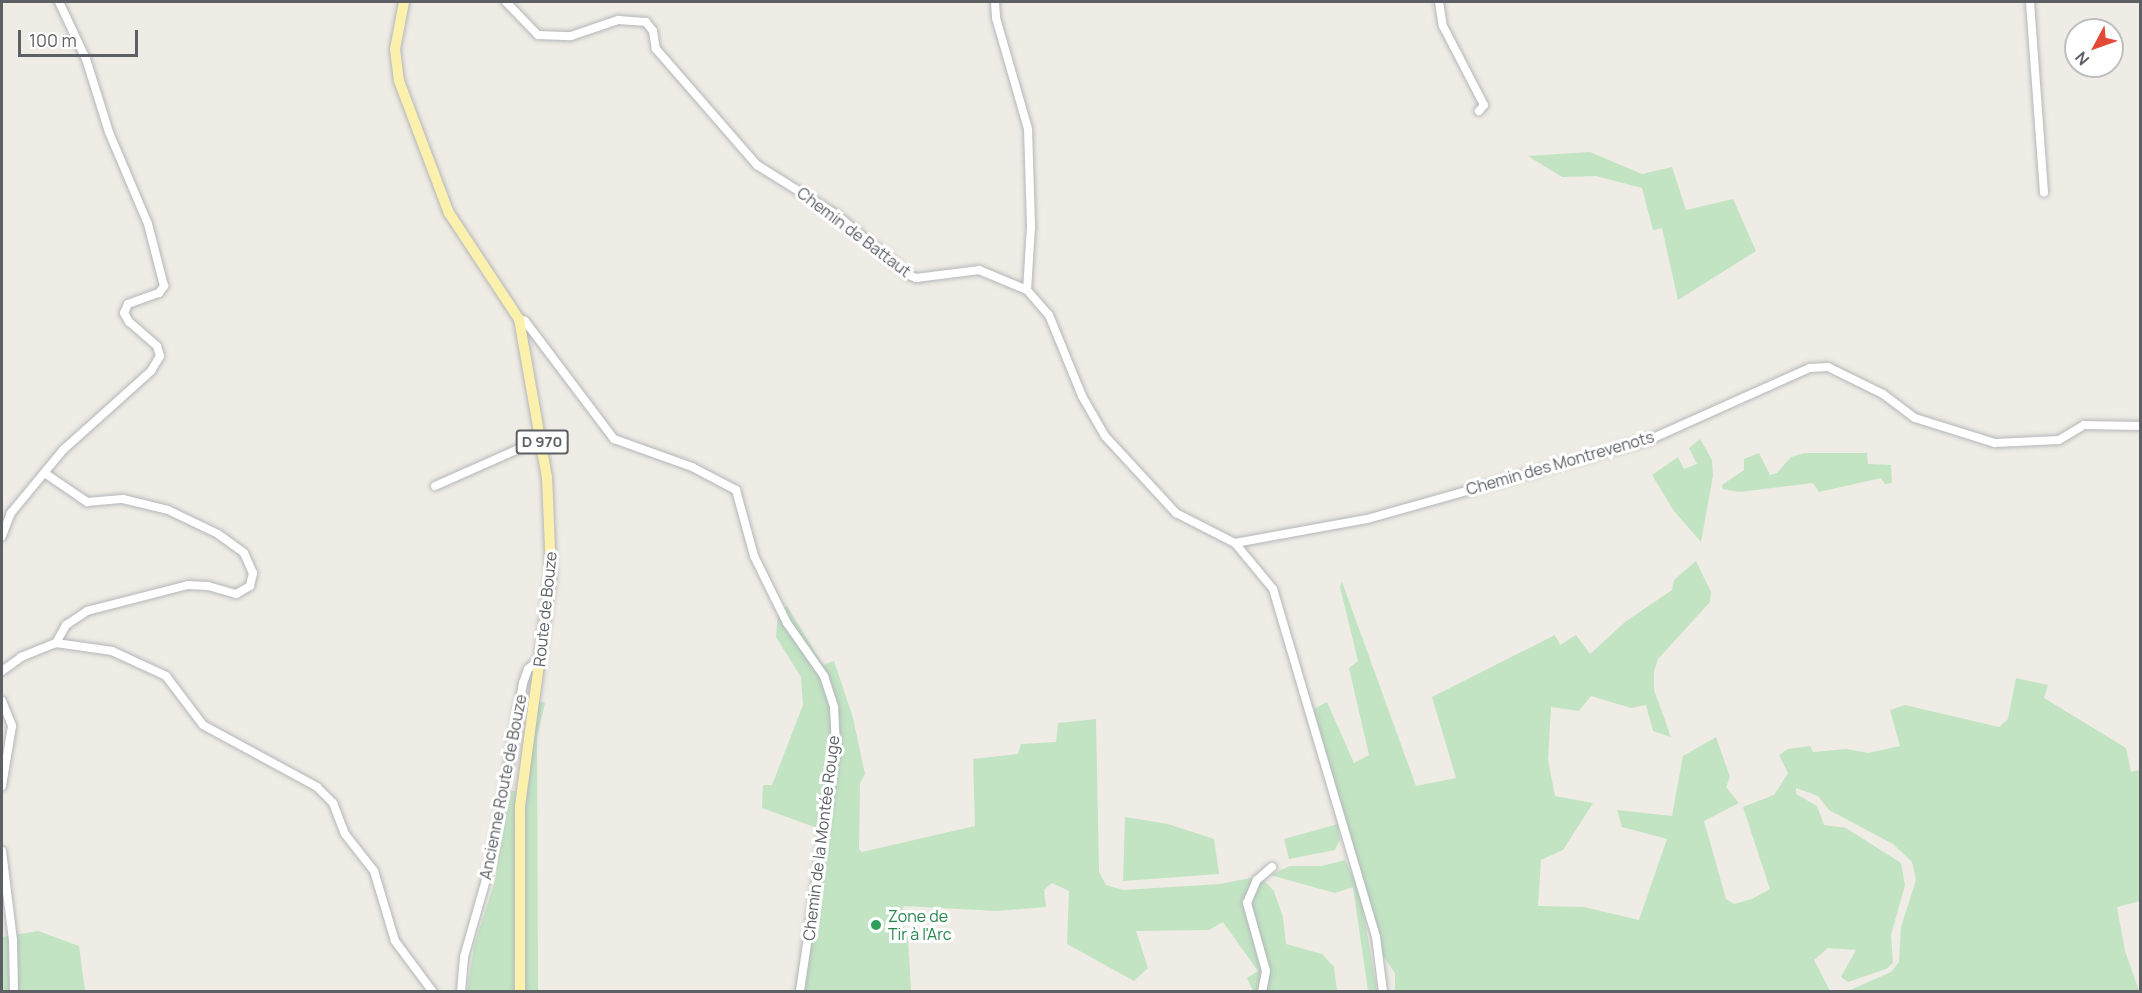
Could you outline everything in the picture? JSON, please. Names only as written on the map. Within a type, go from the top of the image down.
[{"type":"main road","name":"Route de Bouze","points":[[404,2],[395,49],[399,81],[449,213],[519,319],[541,440],[552,543],[541,658],[520,806],[520,992]]},
{"type":"street","points":[[2,536],[11,513],[46,474],[72,440],[151,371],[160,356],[157,346],[129,322],[124,313],[128,304],[159,293],[164,286],[148,224],[109,132],[86,58],[59,2]]},
{"type":"street","name":"Chemin de Battaut","points":[[506,2],[538,35],[571,36],[618,20],[646,22],[652,31],[656,50],[735,144],[757,165],[837,215],[909,275],[916,278],[979,270],[1026,290],[1059,331],[1082,396],[1105,436],[1176,513],[1235,543]]},
{"type":"street","points":[[995,2],[996,18],[1028,129],[1031,227],[1026,290]]},
{"type":"street","points":[[1439,2],[1443,26],[1484,105],[1479,111]]},
{"type":"street","points":[[2030,2],[2044,192]]},
{"type":"street","name":"Chemin de la Montée Rouge","points":[[519,319],[525,321],[614,438],[692,467],[736,490],[754,556],[787,623],[824,676],[834,707],[836,747],[800,992]]},
{"type":"street","name":"Chemin des Montrevenots","points":[[1235,543],[1367,519],[1651,439],[1810,368],[1828,367],[1883,394],[1915,418],[1995,443],[2059,440],[2084,425],[2140,426]]},
{"type":"street","points":[[435,486],[541,440]]},
{"type":"street","points":[[46,474],[87,502],[123,500],[168,510],[218,534],[244,552],[253,573],[247,589],[236,594],[188,585],[87,611],[66,625],[56,643]]},
{"type":"street","points":[[2,514],[11,513]]},
{"type":"street","points":[[1235,543],[1273,589],[1376,937],[1383,992]]},
{"type":"street","points":[[2,671],[21,657],[56,643],[112,651],[160,671],[196,719],[329,798],[345,834],[374,872],[395,941],[434,992]]},
{"type":"street","name":"Ancienne Route de Bouze","points":[[461,992],[464,957],[492,859],[523,683],[528,669],[541,658]]},
{"type":"street","points":[[2,701],[12,726],[2,786]]},
{"type":"street","points":[[2,851],[13,940],[14,992]]},
{"type":"street","points":[[1262,992],[1266,971],[1247,903],[1257,880],[1272,867]]},
{"type":"green space","points":[[1590,152],[1642,174],[1672,167],[1686,210],[1733,199],[1756,251],[1678,300],[1662,228],[1653,230],[1642,188],[1596,176],[1562,177],[1528,156]]},
{"type":"green space","points":[[1700,439],[1712,460],[1713,476],[1701,542],[1674,511],[1652,475],[1678,457],[1684,469],[1697,464],[1689,448]]},
{"type":"green space","points":[[1759,453],[1770,475],[1777,473],[1791,457],[1805,453],[1867,453],[1868,464],[1891,465],[1892,483],[1885,484],[1881,478],[1819,492],[1813,483],[1739,492],[1723,489],[1722,485],[1744,470],[1744,459]]},
{"type":"green space","points":[[1696,561],[1711,592],[1710,602],[1658,659],[1654,671],[1654,690],[1671,737],[1653,731],[1646,705],[1631,708],[1591,696],[1579,711],[1551,707],[1548,760],[1555,796],[1593,803],[1563,850],[1541,860],[1538,906],[1584,907],[1639,920],[1667,839],[1622,827],[1617,810],[1672,816],[1683,756],[1716,737],[1730,777],[1726,787],[1739,803],[1704,821],[1726,899],[1734,904],[1752,899],[1770,889],[1743,807],[1774,795],[1788,773],[1779,755],[1788,749],[1810,746],[1813,752],[1846,749],[1868,753],[1900,746],[1890,710],[1905,705],[1999,727],[2008,719],[2016,678],[2048,685],[2044,698],[2126,748],[2131,772],[2140,770],[2140,901],[2117,907],[2125,951],[2139,991],[1848,991],[1891,972],[1899,962],[1901,927],[1916,880],[1912,862],[1893,844],[1829,810],[1818,796],[1796,788],[1796,794],[1817,806],[1824,825],[1846,828],[1901,863],[1905,885],[1891,935],[1893,963],[1886,969],[1848,982],[1841,977],[1856,950],[1828,948],[1814,960],[1830,991],[1395,991],[1395,973],[1383,956],[1314,709],[1327,702],[1354,763],[1369,755],[1349,668],[1358,661],[1340,587],[1342,582],[1416,786],[1456,778],[1432,697],[1555,635],[1560,645],[1576,635],[1590,654],[1625,622],[1672,590],[1674,580]]},
{"type":"green space","points":[[787,606],[823,665],[834,661],[853,718],[865,774],[860,783],[859,849],[862,852],[975,826],[973,759],[1018,754],[1021,744],[1056,742],[1058,723],[1096,719],[1099,872],[1106,885],[1123,890],[1220,884],[1255,877],[1264,881],[1274,891],[1283,917],[1286,944],[1322,954],[1334,967],[1337,991],[1253,991],[1247,978],[1258,971],[1223,922],[1209,930],[1136,931],[1148,968],[1134,981],[1067,944],[1069,891],[1052,883],[1044,890],[1046,907],[996,911],[904,906],[899,915],[908,938],[911,991],[795,991],[820,829],[762,808],[763,785],[772,785],[803,705],[801,677],[776,637],[778,614]]},
{"type":"green space","points":[[538,701],[545,703],[537,737],[538,991],[525,992],[525,812]]},
{"type":"green space","points":[[508,791],[515,791],[514,991],[467,992],[474,946],[495,881]]},
{"type":"green space","points":[[1125,817],[1168,824],[1214,839],[1219,874],[1123,881]]},
{"type":"green space","points":[[1338,824],[1340,840],[1335,850],[1289,859],[1284,839]]},
{"type":"green space","points":[[1345,860],[1360,892],[1377,991],[1368,991],[1353,887],[1335,893],[1270,875],[1290,866],[1322,866]]},
{"type":"green space","points":[[38,931],[79,946],[85,991],[2,991],[2,937]]},
{"type":"place","name":"Zone de Tir à l'Arc","points":[[876,925]]}]
